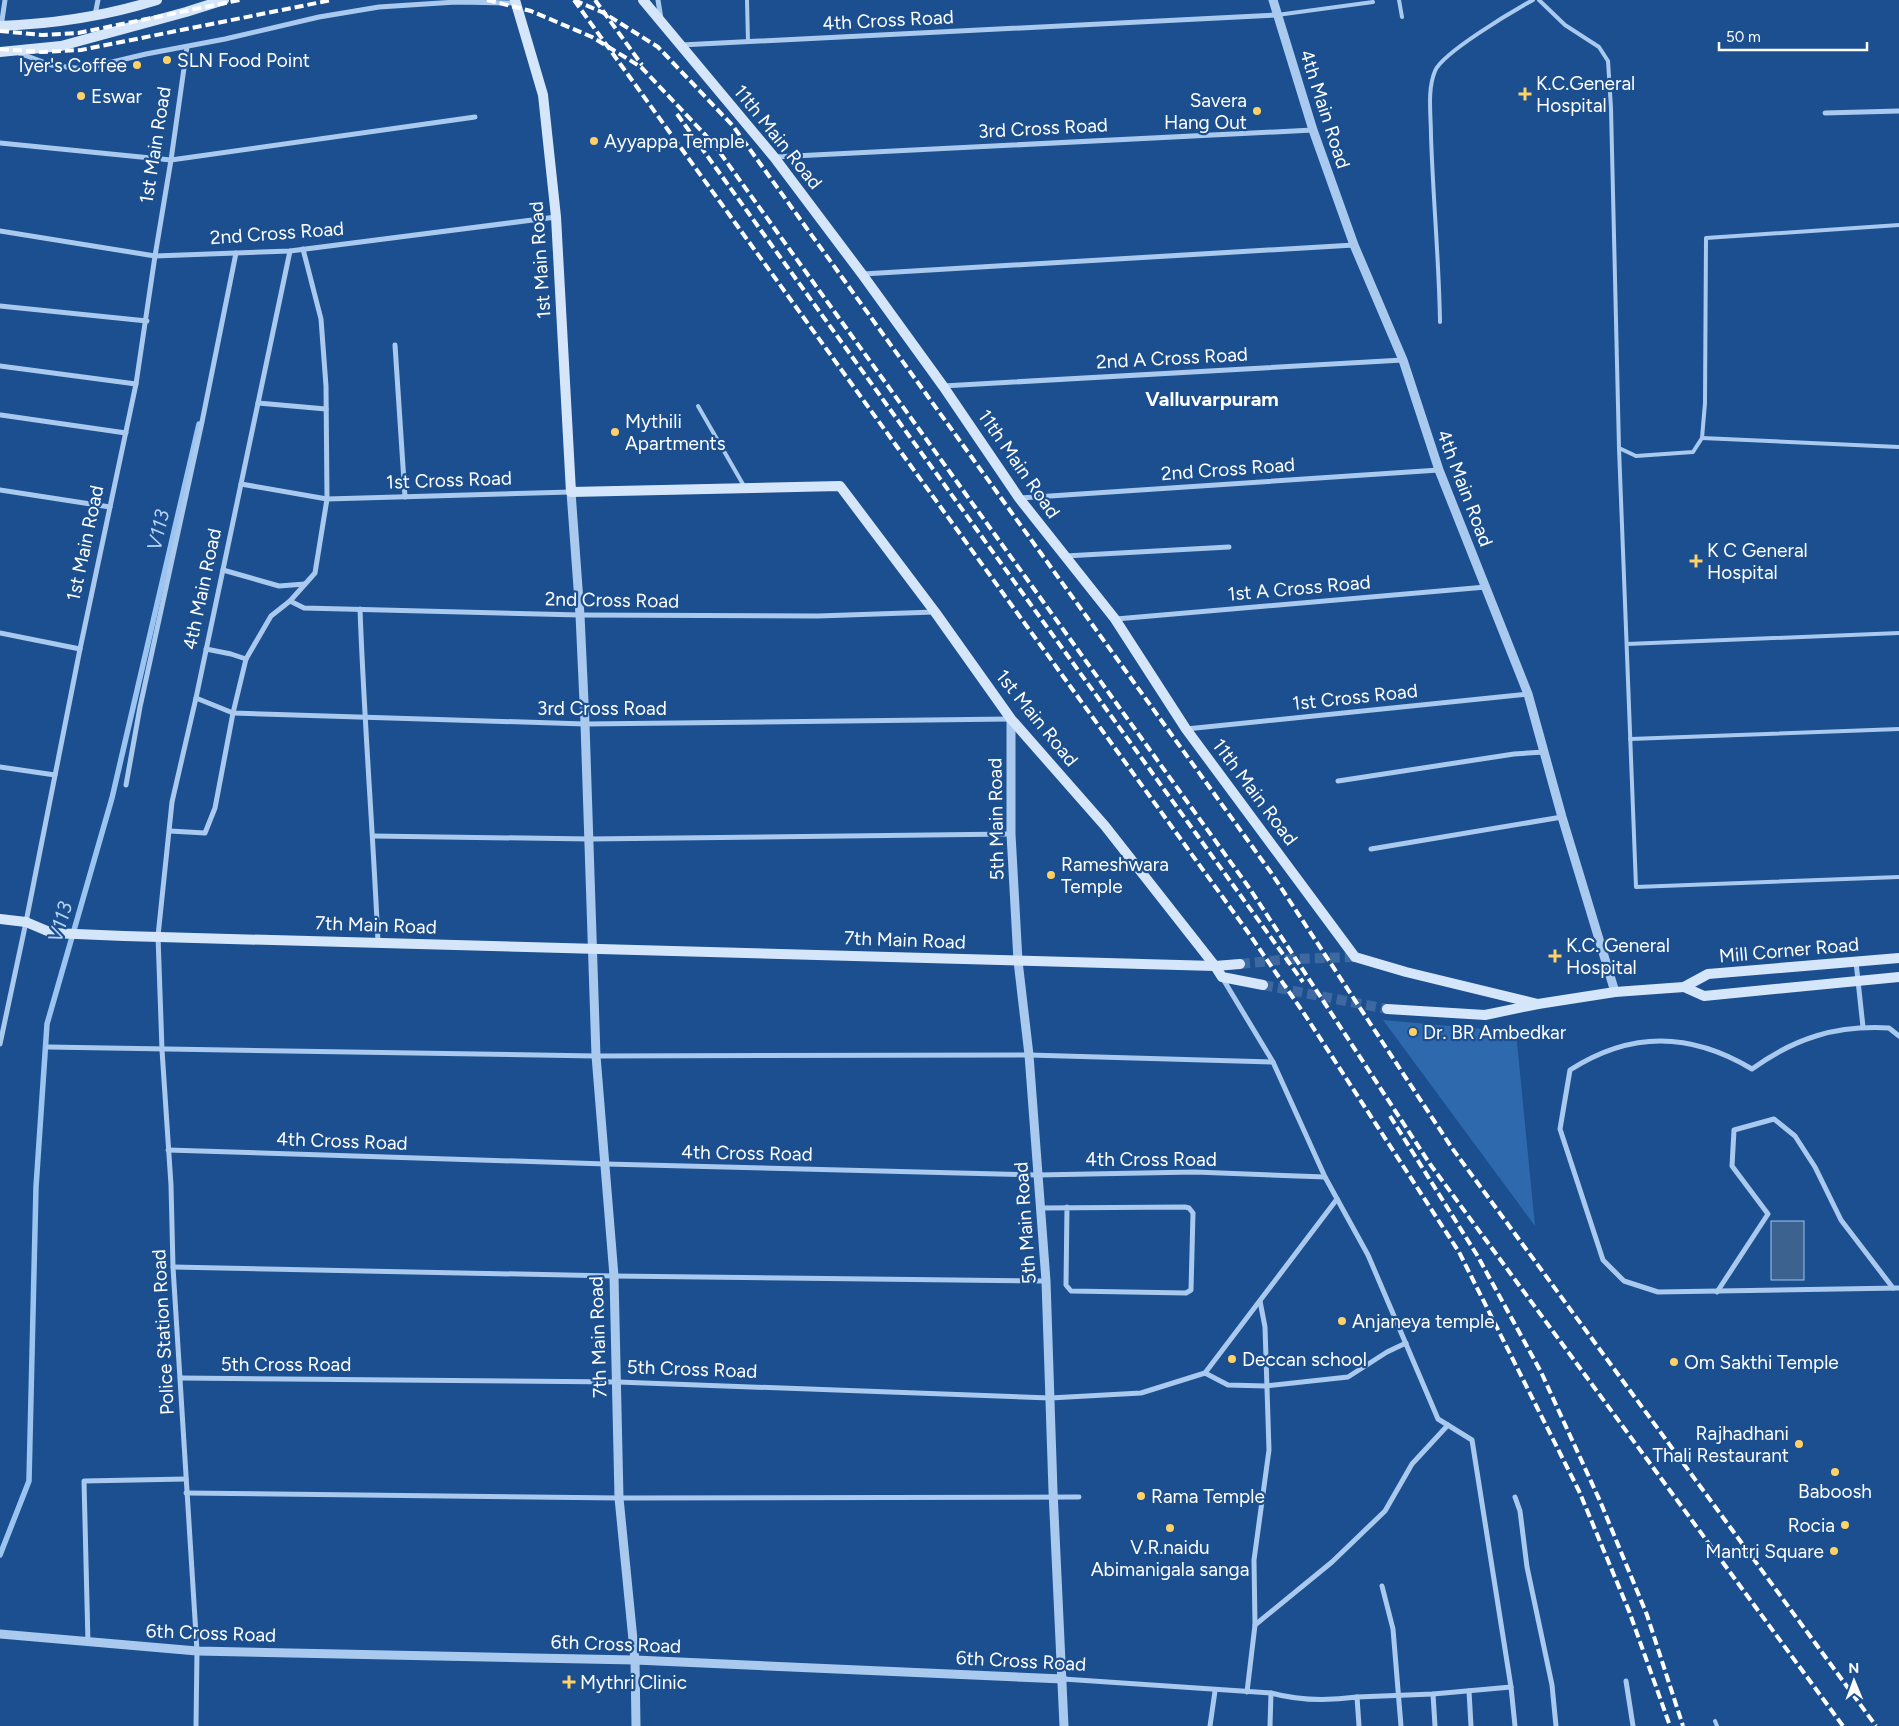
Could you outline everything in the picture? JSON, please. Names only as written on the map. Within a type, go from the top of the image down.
[{"type":"main road","points":[[0,27],[61,22],[157,0]]},
{"type":"main road","points":[[0,52],[16,52],[61,46],[224,0]]},
{"type":"main road","name":"11th Main Road","points":[[643,0],[774,157],[862,274],[943,386],[1019,498],[1115,619],[1186,729],[1355,957]]},
{"type":"main road","name":"1st Main Road","points":[[516,2],[543,95],[556,217],[571,492]]},
{"type":"main road","name":"1st Main Road","points":[[745,488],[840,486],[935,612],[1011,719],[1105,826],[1215,966]]},
{"type":"main road","points":[[571,492],[745,488]]},
{"type":"main road","points":[[0,919],[26,922]]},
{"type":"main road","name":"7th Main Road","points":[[26,922],[52,933],[124,936],[1215,966]]},
{"type":"main road","name":"Mill Corner Road","points":[[1355,957],[1406,972],[1538,1004]]},
{"type":"main road","name":"Mill Corner Road","points":[[1387,1008],[1485,1015],[1538,1004],[1615,992],[1684,987],[1708,974],[1899,958]]},
{"type":"main road","points":[[1240,964],[1215,966],[1222,977],[1263,984]]},
{"type":"main road","name":"Mill Corner Road","points":[[1684,987],[1704,996],[1899,977]]},
{"type":"street","points":[[0,27],[5,0]]},
{"type":"street","points":[[95,15],[98,0]]},
{"type":"street","points":[[658,0],[661,23]]},
{"type":"street","name":"4th Main Road","points":[[1273,0],[1313,130],[1354,245],[1403,360],[1439,470],[1528,694],[1562,817],[1615,992]]},
{"type":"street","points":[[16,52],[51,65],[83,69],[146,54],[225,40],[319,17],[379,7],[456,2],[516,2]]},
{"type":"street","name":"4th Cross Road","points":[[680,45],[1277,14]]},
{"type":"street","name":"1st Main Road","points":[[0,1044],[136,384],[171,160],[186,47]]},
{"type":"street","points":[[1825,114],[1899,111]]},
{"type":"street","points":[[0,143],[171,160],[475,117]]},
{"type":"street","name":"3rd Cross Road","points":[[774,157],[1313,130]]},
{"type":"street","name":"2nd Cross Road","points":[[0,231],[155,256],[290,251],[556,217]]},
{"type":"street","points":[[862,274],[1354,245]]},
{"type":"street","points":[[170,830],[205,834],[214,808],[246,659],[271,616],[290,601],[315,573],[327,499],[326,409],[321,319],[303,249]]},
{"type":"street","name":"4th Main Road","points":[[158,936],[172,802],[196,698],[290,251]]},
{"type":"street","points":[[126,785],[140,707],[202,422],[236,253]]},
{"type":"street","points":[[0,306],[147,321]]},
{"type":"street","points":[[395,346],[405,496]]},
{"type":"street","name":"2nd A Cross Road","points":[[943,386],[1403,360]]},
{"type":"street","points":[[0,366],[136,384]]},
{"type":"street","points":[[258,403],[326,409]]},
{"type":"street","points":[[1,415],[126,434]]},
{"type":"street","name":"2nd Cross Road","points":[[1019,498],[1439,470]]},
{"type":"street","name":"1st Cross Road","points":[[241,484],[327,499],[571,492]]},
{"type":"street","points":[[0,490],[110,507]]},
{"type":"street","points":[[571,492],[580,615],[593,948]]},
{"type":"street","points":[[1065,556],[1229,547]]},
{"type":"street","points":[[223,570],[279,586],[305,584]]},
{"type":"street","name":"1st A Cross Road","points":[[1115,619],[1486,587]]},
{"type":"street","name":"2nd Cross Road","points":[[290,601],[304,608],[580,615],[818,616],[935,612]]},
{"type":"street","points":[[360,609],[364,717],[373,836],[378,942]]},
{"type":"street","points":[[0,633],[80,649]]},
{"type":"street","points":[[206,649],[246,659]]},
{"type":"street","name":"1st Cross Road","points":[[1186,729],[1528,694]]},
{"type":"street","name":"3rd Cross Road","points":[[196,698],[233,713],[585,724],[1011,719]]},
{"type":"street","name":"5th Main Road","points":[[1011,719],[1011,834],[1018,961],[1029,1055],[1046,1281],[1053,1498],[1064,1726]]},
{"type":"street","points":[[1338,781],[1514,754],[1544,752]]},
{"type":"street","points":[[0,767],[55,775]]},
{"type":"street","points":[[1371,849],[1562,817]]},
{"type":"street","points":[[373,836],[590,839],[1011,834]]},
{"type":"street","name":"Police Station Road","points":[[158,936],[162,1050],[171,1185],[173,1267],[197,1651],[196,1726]]},
{"type":"street","name":"7th Main Road","points":[[593,948],[596,1056],[614,1276],[618,1382],[619,1498],[635,1660],[636,1726]]},
{"type":"street","points":[[1856,962],[1863,1027]]},
{"type":"street","points":[[1222,977],[1273,1062],[1325,1178],[1368,1255],[1438,1418],[1472,1440],[1511,1687],[1515,1726]]},
{"type":"street","points":[[1899,1036],[1889,1028],[1863,1027],[1834,1030],[1787,1046],[1752,1069],[1727,1055],[1700,1045],[1662,1040],[1633,1043],[1604,1051],[1570,1070],[1560,1129],[1603,1260],[1624,1281],[1658,1292],[1899,1288]]},
{"type":"street","points":[[48,1047],[596,1056],[1029,1055],[1273,1062]]},
{"type":"street","points":[[1717,1292],[1768,1214],[1732,1166],[1734,1130],[1774,1119],[1796,1136],[1815,1167],[1841,1220],[1893,1288]]},
{"type":"street","name":"4th Cross Road","points":[[168,1150],[1037,1175],[1195,1172],[1325,1178]]},
{"type":"street","points":[[1337,1198],[1206,1373],[1228,1385],[1266,1386],[1348,1377],[1387,1352],[1406,1343]]},
{"type":"street","points":[[1040,1208],[1067,1208],[1189,1208],[1193,1213],[1191,1290],[1186,1293],[1072,1291],[1068,1289],[1066,1285],[1067,1208]]},
{"type":"street","points":[[173,1267],[614,1276],[1046,1281]]},
{"type":"street","points":[[1247,1692],[1255,1625],[1254,1560],[1269,1450],[1265,1328],[1260,1301]]},
{"type":"street","name":"5th Cross Road","points":[[181,1378],[618,1382],[1050,1398],[1142,1393],[1206,1373]]},
{"type":"street","points":[[1255,1625],[1332,1562],[1385,1510],[1412,1464],[1448,1424]]},
{"type":"street","points":[[88,1643],[84,1481],[186,1479]]},
{"type":"street","points":[[186,1493],[619,1498],[1079,1497]]},
{"type":"street","points":[[1515,1496],[1520,1510],[1527,1567],[1552,1685],[1556,1726]]},
{"type":"street","points":[[1382,1586],[1394,1629],[1401,1726]]},
{"type":"street","name":"6th Cross Road","points":[[0,1634],[197,1651],[635,1660],[1062,1678],[1271,1694],[1318,1700],[1433,1694],[1511,1687]]},
{"type":"street","points":[[1626,1681],[1633,1726]]},
{"type":"street","points":[[1210,1726],[1214,1691]]},
{"type":"street","points":[[1468,1691],[1471,1726]]},
{"type":"street","points":[[1270,1726],[1271,1694]]},
{"type":"street","points":[[1433,1694],[1435,1726]]},
{"type":"street","points":[[1356,1697],[1358,1726]]},
{"type":"lane","points":[[747,0],[748,42]]},
{"type":"lane","points":[[1399,0],[1402,17]]},
{"type":"lane","points":[[1440,322],[1432,188],[1431,90],[1435,70],[1447,56],[1509,12],[1533,0]]},
{"type":"lane","points":[[1539,0],[1565,25],[1599,48],[1608,61],[1619,448],[1636,887],[1899,877]]},
{"type":"lane","points":[[1277,14],[1373,2]]},
{"type":"lane","points":[[1619,448],[1636,456],[1675,455],[1693,452],[1702,438],[1706,238],[1899,225]]},
{"type":"lane","points":[[698,406],[745,488]]},
{"type":"lane","points":[[1702,438],[1899,447]]},
{"type":"lane","points":[[1627,644],[1899,633]]},
{"type":"lane","points":[[1630,739],[1899,729]]},
{"type":"shaded area","points":[[1383,1020],[1516,1032],[1535,1226]]},
{"type":"shaded area","points":[[1771,1221],[1804,1221],[1804,1280],[1771,1280]]},
{"type":"waterway","name":"V113","points":[[0,1555],[29,1481],[36,1187],[47,1024],[112,798],[199,424]]},
{"type":"tunnel","points":[[1240,964],[1291,959],[1355,957]]},
{"type":"tunnel","points":[[1263,985],[1387,1009]]},
{"type":"railway","points":[[0,31],[42,35],[78,33],[240,0]]},
{"type":"railway","points":[[0,49],[41,52],[81,50],[332,0]]},
{"type":"railway","points":[[487,0],[531,11],[592,37],[641,67],[713,143],[1250,889],[1430,1164],[1843,1726]]},
{"type":"railway","points":[[574,0],[604,13],[658,47],[733,126],[1272,874],[1452,1148],[1876,1726]]},
{"type":"railway","points":[[574,0],[1245,928],[1305,1015],[1459,1252],[1579,1491],[1629,1611],[1670,1726]]},
{"type":"railway","points":[[595,0],[642,65]]},
{"type":"railway","points":[[677,114],[1303,982]]},
{"type":"railway","points":[[1390,1116],[1477,1255],[1541,1372],[1600,1501],[1647,1615],[1683,1726]]},
{"type":"place","name":"SLN Food Point","points":[[167,60]]},
{"type":"place","name":"Iyer's Coffee","points":[[137,65]]},
{"type":"place","name":"K.C.General Hospital","points":[[1525,94]]},
{"type":"place","name":"Eswar","points":[[81,96]]},
{"type":"place","name":"Savera Hang Out","points":[[1257,111]]},
{"type":"place","name":"Ayyappa Temple","points":[[594,141]]},
{"type":"place","name":"Mythili Apartments","points":[[615,432]]},
{"type":"place","name":"K C General Hospital","points":[[1696,561]]},
{"type":"place","name":"Rameshwara Temple","points":[[1051,875]]},
{"type":"place","name":"K.C. General Hospital","points":[[1555,956]]},
{"type":"place","name":"Dr. BR Ambedkar","points":[[1413,1032]]},
{"type":"place","name":"Anjaneya temple","points":[[1342,1321]]},
{"type":"place","name":"Deccan school","points":[[1232,1359]]},
{"type":"place","name":"Om Sakthi Temple","points":[[1674,1362]]},
{"type":"place","name":"Rajhadhani Thali Restaurant","points":[[1799,1444]]},
{"type":"place","name":"Baboosh","points":[[1835,1472]]},
{"type":"place","name":"Rama Temple","points":[[1141,1496]]},
{"type":"place","name":"Rocia","points":[[1845,1525]]},
{"type":"place","name":"V.R.naidu Abimanigala sanga","points":[[1170,1528]]},
{"type":"place","name":"Mantri Square","points":[[1834,1551]]},
{"type":"place","name":"Mythri Clinic","points":[[569,1682]]},
{"type":"district","name":"Valluvarpuram","points":[[1212,399]]}]
